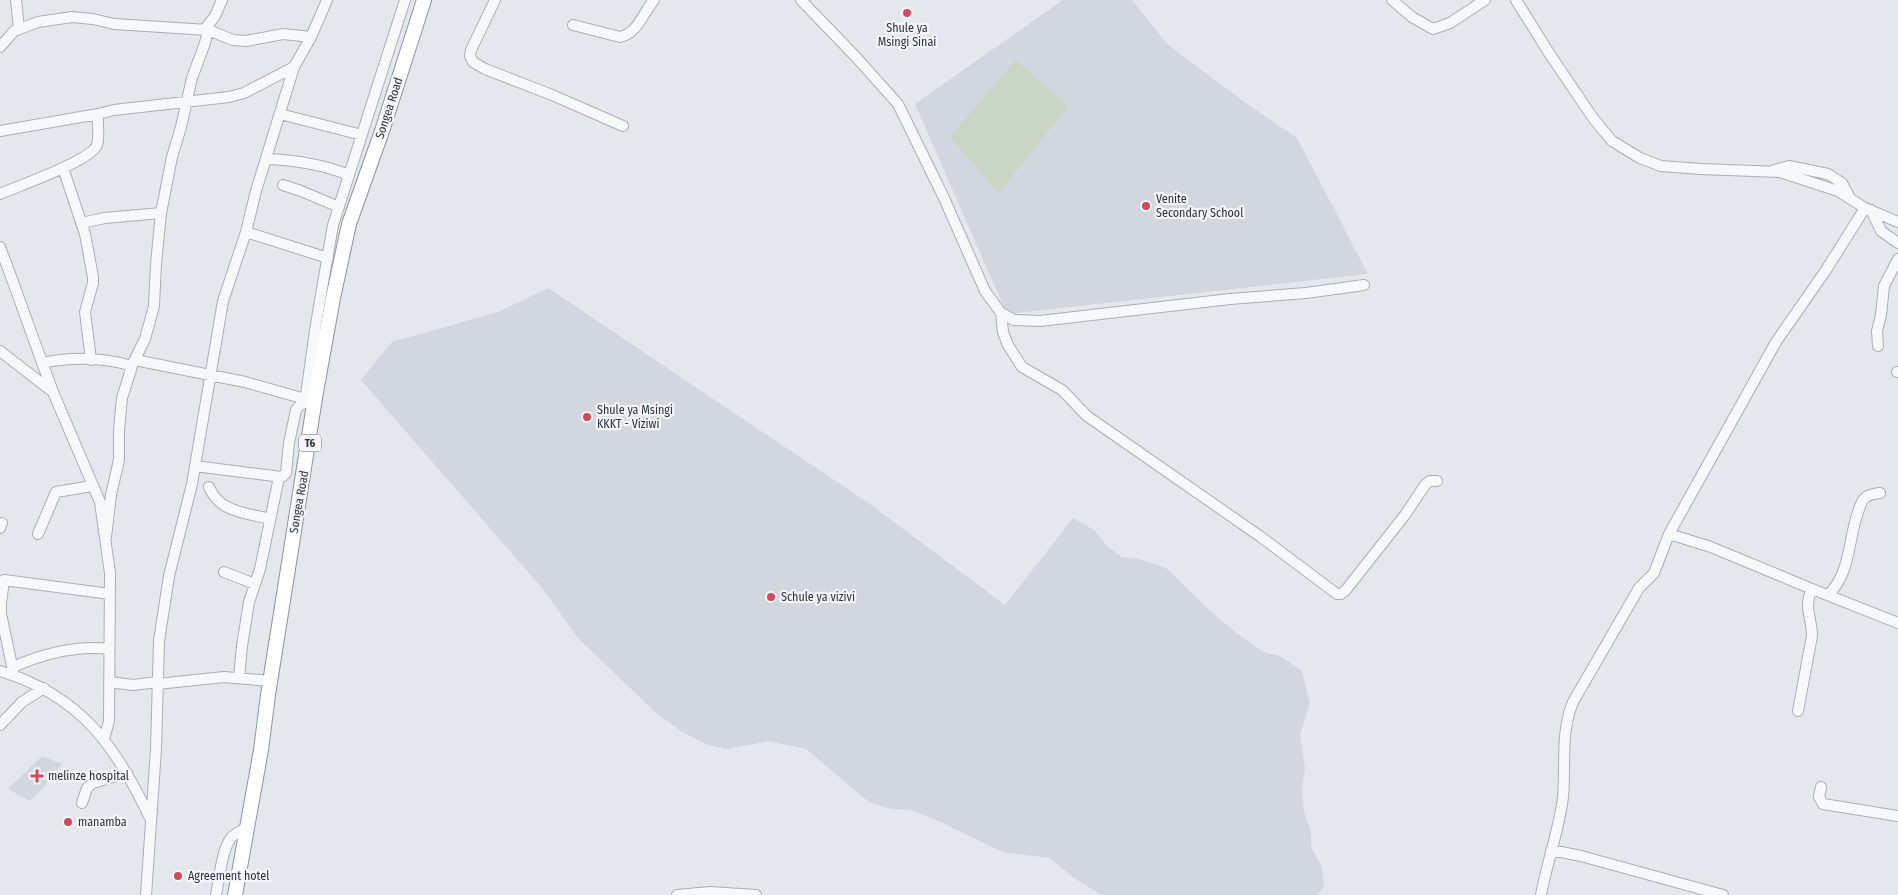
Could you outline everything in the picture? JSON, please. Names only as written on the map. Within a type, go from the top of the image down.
[{"type":"highway","name":"Songea Road","points":[[235,895],[261,755],[308,402],[349,224],[382,132],[424,0]]},
{"type":"street","points":[[16,0],[19,29]]},
{"type":"street","points":[[106,537],[111,495],[119,460],[122,398],[134,363],[145,339],[154,306],[161,213],[172,157],[181,127],[185,102],[206,30],[222,0]]},
{"type":"street","points":[[146,895],[156,749],[159,641],[169,576],[195,466],[223,301],[246,232],[294,67],[311,37],[327,0]]},
{"type":"street","points":[[308,402],[316,324],[333,225],[405,0]]},
{"type":"street","points":[[495,0],[471,50],[470,56],[473,62],[510,80],[552,95],[623,126]]},
{"type":"street","points":[[573,26],[620,37],[628,35],[634,31],[654,0]]},
{"type":"street","points":[[801,0],[898,104],[944,198],[982,284],[1001,312],[1014,320],[1040,321],[1230,299],[1306,294],[1364,285]]},
{"type":"street","points":[[1392,0],[1412,17],[1433,29],[1450,23],[1485,0]]},
{"type":"street","points":[[1516,0],[1593,118],[1612,141],[1640,158],[1661,166],[1772,171],[1810,180],[1838,191],[1868,209],[1898,222]]},
{"type":"street","points":[[0,47],[14,31],[38,22],[72,17],[125,25],[206,30],[234,40],[246,41],[283,34],[311,37]]},
{"type":"street","points":[[0,131],[114,110],[244,93],[294,67]]},
{"type":"street","points":[[0,194],[84,158],[97,146],[98,114]]},
{"type":"street","points":[[280,114],[362,134]]},
{"type":"street","points":[[266,159],[304,161],[329,167],[349,175]]},
{"type":"street","points":[[63,168],[82,223],[93,277],[85,312],[91,360]]},
{"type":"street","points":[[283,185],[339,207]]},
{"type":"street","points":[[1868,209],[1881,231],[1898,243]]},
{"type":"street","points":[[1541,895],[1562,799],[1564,733],[1573,702],[1634,595],[1654,573],[1669,534],[1776,342],[1868,209]]},
{"type":"street","points":[[82,223],[106,218],[161,213]]},
{"type":"street","points":[[246,232],[328,258]]},
{"type":"street","points":[[0,247],[18,292],[29,330],[100,502],[110,573],[109,721],[104,739]]},
{"type":"street","points":[[1878,346],[1877,331],[1882,315],[1884,286],[1898,260]]},
{"type":"street","points":[[1001,312],[1003,332],[1008,345],[1022,368],[1062,390],[1087,416],[1261,537],[1337,594],[1345,591],[1405,515],[1425,484],[1430,481],[1437,481]]},
{"type":"street","points":[[0,351],[54,392]]},
{"type":"street","points":[[42,363],[79,358],[134,363],[210,374],[308,402]]},
{"type":"street","points":[[195,466],[282,477],[286,473],[289,442],[296,410],[299,405],[308,402]]},
{"type":"street","points":[[239,678],[249,602],[260,569],[279,477]]},
{"type":"street","points":[[38,534],[56,492],[92,486]]},
{"type":"street","points":[[209,486],[216,500],[222,506],[270,519]]},
{"type":"street","points":[[1828,596],[1836,587],[1842,575],[1854,523],[1863,500],[1870,494],[1880,493]]},
{"type":"street","points":[[1669,534],[1711,547],[1828,596],[1898,622]]},
{"type":"street","points":[[224,572],[255,584]]},
{"type":"street","points":[[13,671],[1,614],[2,579],[110,594]]},
{"type":"street","points":[[1798,711],[1812,636],[1807,603],[1812,589]]},
{"type":"street","points":[[13,671],[47,654],[96,647],[109,649]]},
{"type":"street","points":[[0,670],[13,671],[44,688],[92,724],[127,773],[151,820]]},
{"type":"street","points":[[109,682],[133,685],[224,677],[270,681]]},
{"type":"street","points":[[0,725],[22,702],[44,688]]},
{"type":"street","points":[[82,803],[87,788],[93,784],[127,773]]},
{"type":"street","points":[[1821,787],[1819,797],[1823,804],[1898,816]]},
{"type":"street","points":[[216,895],[229,840],[232,836],[248,828]]},
{"type":"street","points":[[1551,850],[1581,856],[1723,895]]},
{"type":"street","points":[[676,895],[710,892],[756,895]]},
{"type":"shaded area","name":"Venite Secondary School","points":[[1063,0],[1132,0],[1168,45],[1243,101],[1297,138],[1368,274],[1007,314],[915,104]]},
{"type":"shaded area","name":"Schule ya vizivi","points":[[548,288],[867,502],[1005,605],[1073,518],[1094,530],[1108,547],[1122,557],[1139,559],[1166,568],[1236,633],[1263,652],[1280,656],[1302,671],[1310,704],[1300,734],[1305,769],[1302,789],[1304,812],[1311,832],[1311,847],[1322,867],[1324,886],[1317,895],[1101,895],[1074,878],[1050,858],[1002,852],[912,810],[892,809],[870,803],[806,749],[769,741],[726,749],[708,745],[684,733],[656,713],[578,638],[542,588],[361,380],[392,342],[498,312]]},
{"type":"shaded area","name":"melinze hospital","points":[[42,756],[62,764],[30,801],[8,789]]},
{"type":"green space","points":[[1016,60],[1068,107],[999,193],[950,137]]},
{"type":"place","name":"Shule ya Msingi Sinai","points":[[907,13]]},
{"type":"place","name":"Venite Secondary School","points":[[1146,206]]},
{"type":"place","name":"Shule ya Msingi KKKT - Viziwi","points":[[587,417]]},
{"type":"place","name":"Schule ya vizivi","points":[[771,597]]},
{"type":"place","name":"melinze hospital","points":[[37,776]]},
{"type":"place","name":"manamba","points":[[68,822]]},
{"type":"place","name":"Agreement hotel","points":[[178,876]]}]
